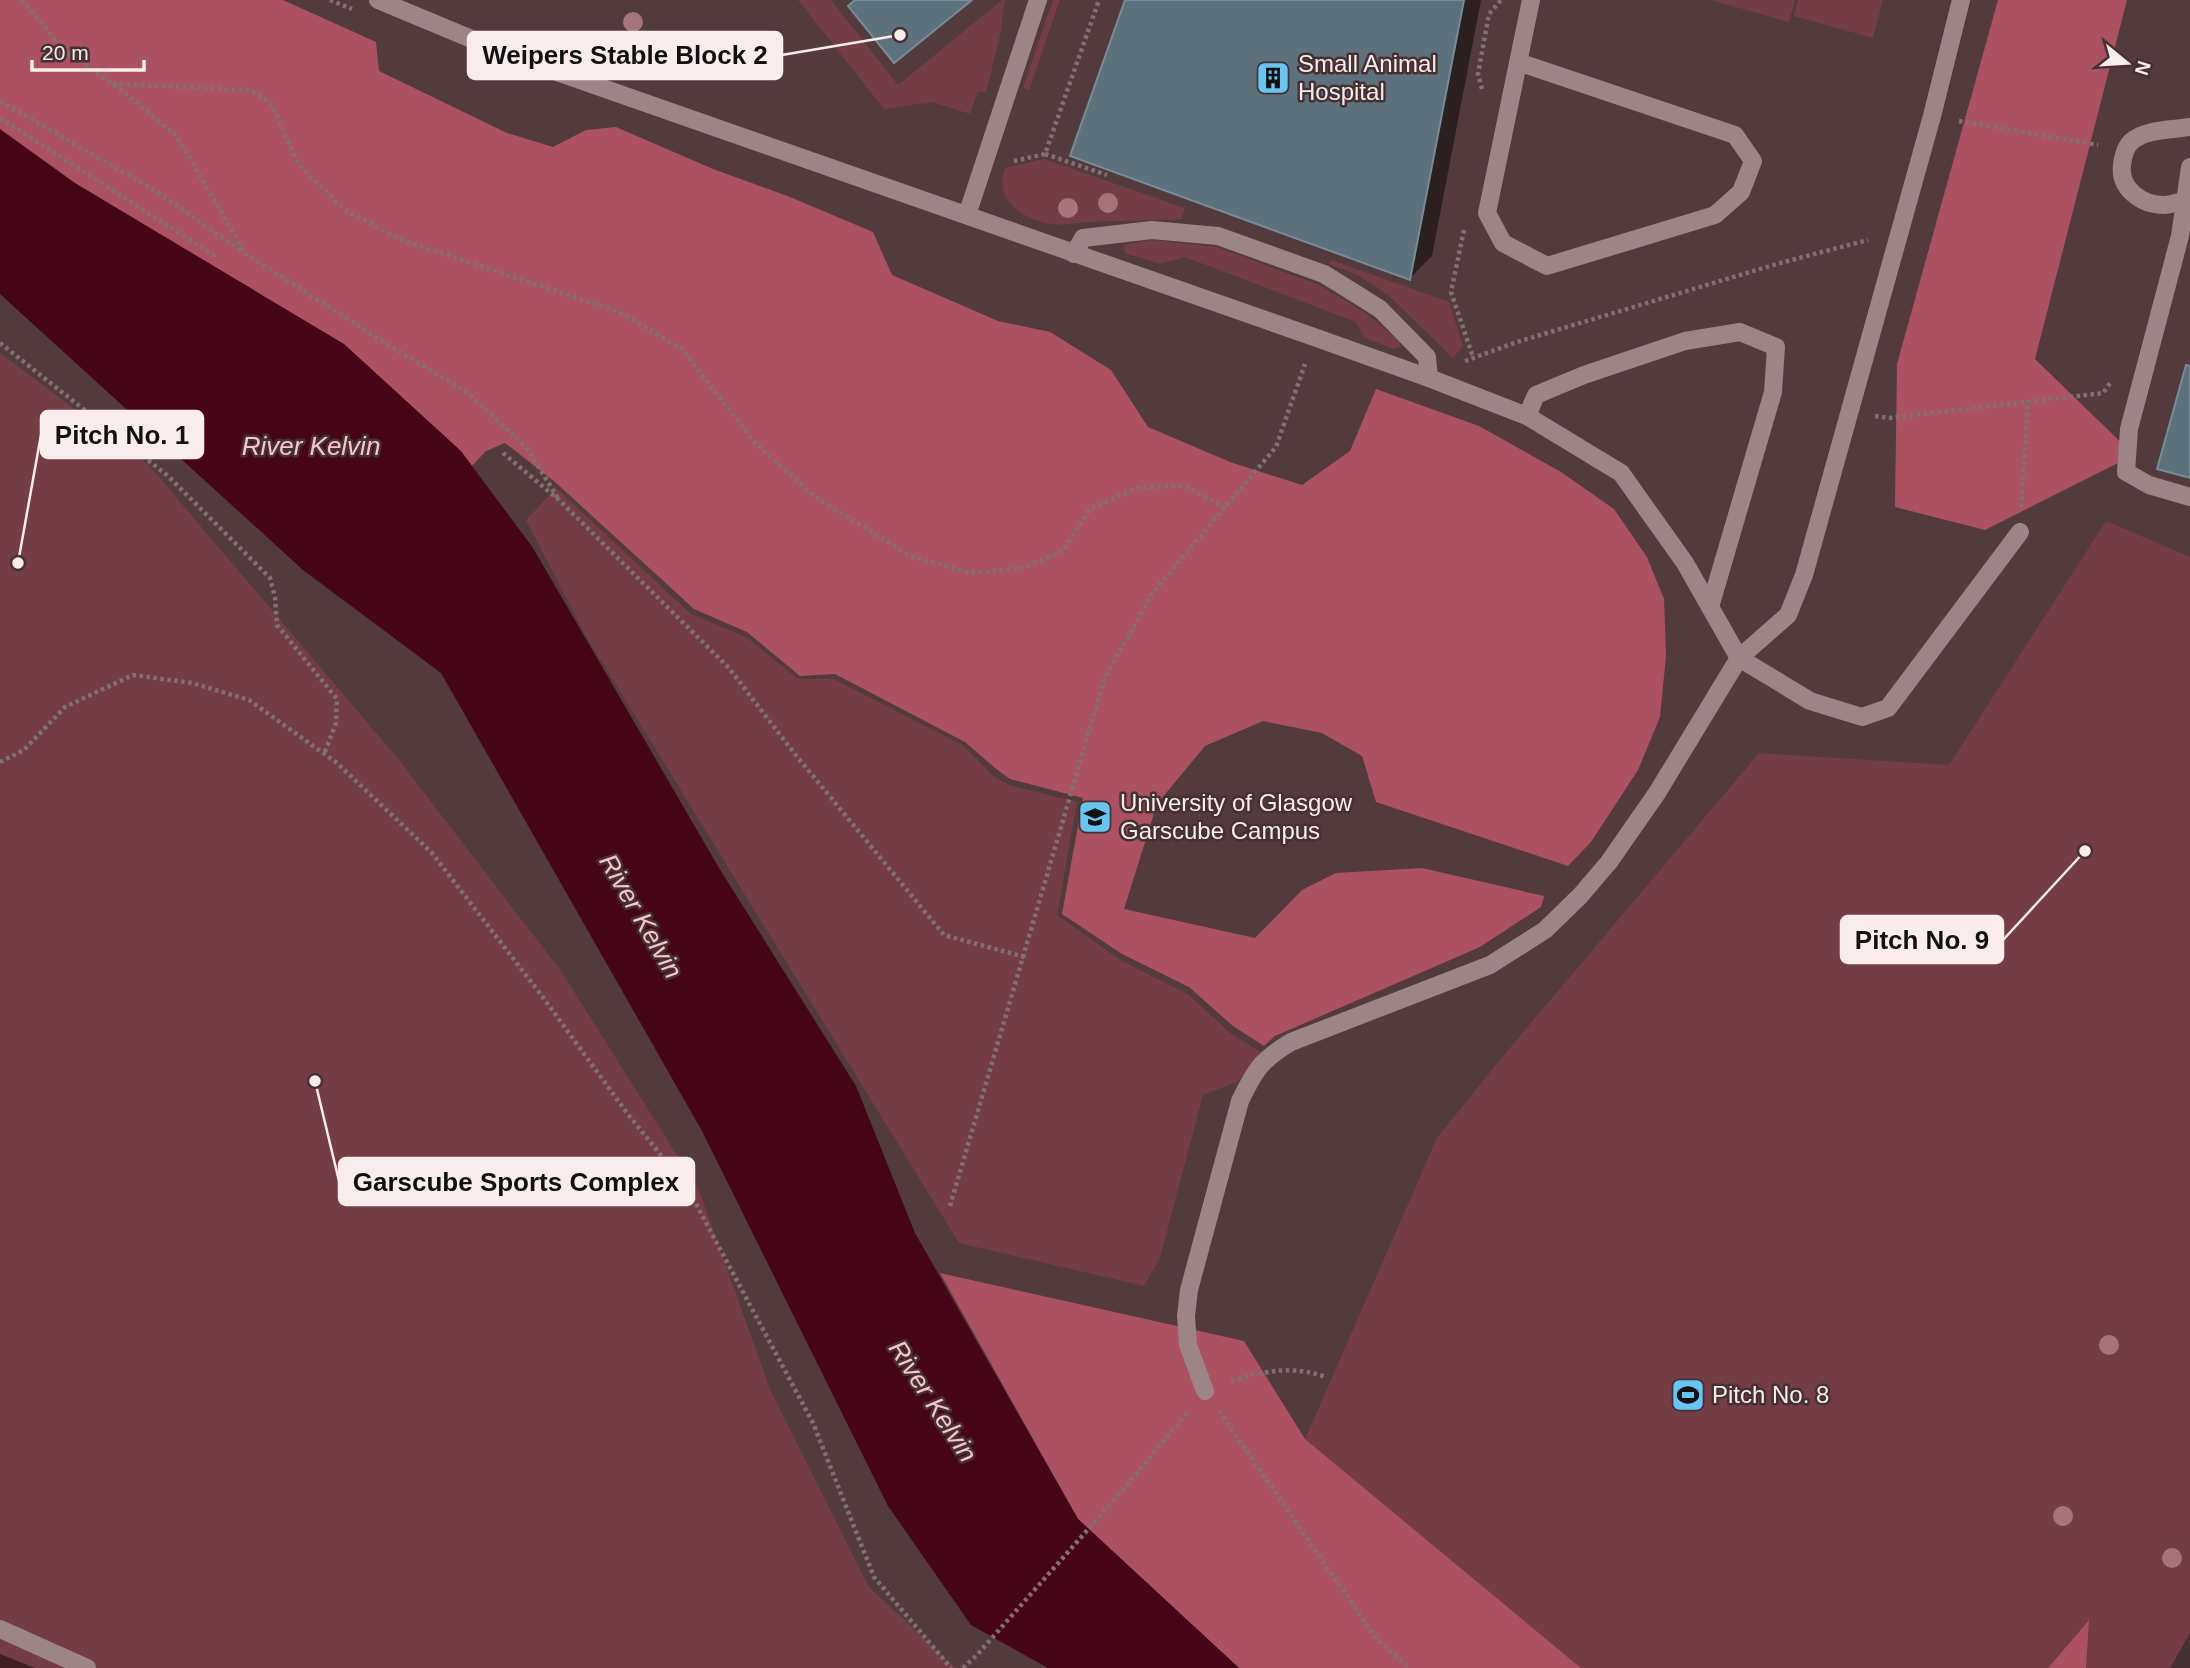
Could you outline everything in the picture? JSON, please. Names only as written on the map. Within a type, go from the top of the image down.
[{"type":"lane","points":[[378,0],[517,58],[1429,378],[1527,416],[1620,473],[1685,563],[1739,658],[1810,701],[1862,716],[1888,708],[2020,532]]},
{"type":"lane","points":[[967,215],[1038,0]]},
{"type":"lane","points":[[1518,62],[1734,135],[1753,161],[1741,192],[1715,215],[1547,266],[1503,243],[1487,213],[1518,62],[1531,0]]},
{"type":"lane","points":[[1205,1391],[1188,1345],[1186,1316],[1189,1290],[1240,1101],[1252,1075],[1268,1056],[1291,1042],[1490,965],[1545,930],[1580,896],[1609,862],[1657,793],[1739,658],[1788,615],[1804,575],[1932,116],[1961,0]]},
{"type":"lane","points":[[2185,201],[2164,205],[2149,202],[2125,187],[2121,171],[2123,157],[2131,142],[2146,134],[2190,127]]},
{"type":"lane","points":[[2190,167],[2180,236],[2129,429],[2126,472],[2149,485],[2190,497]]},
{"type":"lane","points":[[1074,254],[1083,238],[1152,230],[1218,236],[1324,274],[1380,309],[1427,357],[1429,378]]},
{"type":"lane","points":[[1527,416],[1536,395],[1584,375],[1685,341],[1740,332],[1776,347],[1773,392],[1710,607]]},
{"type":"lane","points":[[0,1629],[87,1668]]},
{"type":"path","points":[[22,0],[63,50],[113,84],[176,135],[245,253]]},
{"type":"path","points":[[1045,154],[1099,0]]},
{"type":"path","points":[[113,84],[250,90],[271,103],[298,164],[345,210],[399,239],[619,312],[682,349],[755,443],[818,499],[909,556],[970,573],[1023,568],[1063,551],[1090,509],[1137,488],[1185,485],[1225,508]]},
{"type":"path","points":[[0,102],[159,193],[245,253],[468,393],[527,448],[559,500]]},
{"type":"path","points":[[1932,116],[2127,149]]},
{"type":"path","points":[[0,118],[218,258]]},
{"type":"path","points":[[1005,163],[1045,154],[1107,175]]},
{"type":"path","points":[[1457,364],[1780,263],[1880,237]]},
{"type":"path","points":[[1451,292],[1473,357]]},
{"type":"path","points":[[0,343],[168,476],[271,578],[277,625],[337,699],[336,723],[324,754]]},
{"type":"path","points":[[950,1206],[1105,677],[1154,591],[1276,447],[1307,360]]},
{"type":"path","points":[[1849,413],[1889,418],[2103,393],[2111,381]]},
{"type":"path","points":[[2020,532],[2028,401]]},
{"type":"path","points":[[503,453],[559,500],[729,668],[794,753],[944,935],[1025,957]]},
{"type":"path","points":[[0,762],[24,750],[65,707],[133,675],[192,684],[249,700],[337,764],[432,853],[542,996],[627,1113],[688,1188],[813,1423],[874,1577],[951,1668]]},
{"type":"path","points":[[963,1668],[978,1655],[1121,1492],[1205,1391],[1261,1372],[1298,1370],[1326,1377]]},
{"type":"path","points":[[1205,1391],[1378,1641],[1410,1668]]},
{"type":"shaded area","name":"University of Glasgow Garscube Campus","points":[[0,0],[2190,0],[2190,1633],[2170,1668],[0,1668]]},
{"type":"shaded area","points":[[0,0],[283,0],[376,42],[379,71],[507,133],[553,147],[586,130],[616,127],[713,169],[790,197],[873,232],[892,275],[998,321],[1050,332],[1111,370],[1148,427],[1230,462],[1302,485],[1350,451],[1376,389],[1479,426],[1561,472],[1614,509],[1647,557],[1664,599],[1666,656],[1660,717],[1638,770],[1591,842],[1568,866],[1376,802],[1362,756],[1322,733],[1263,721],[1205,746],[1157,804],[1124,909],[1255,938],[1302,890],[1336,873],[1422,868],[1544,896],[1541,907],[1480,947],[1275,1036],[1264,1046],[1233,1026],[1189,987],[1122,954],[1062,914],[1083,798],[1010,779],[965,742],[835,674],[800,676],[747,632],[694,609],[555,482],[505,443],[486,451],[467,471],[0,143]]},
{"type":"shaded area","points":[[798,0],[831,0],[898,85],[1005,0],[1000,35],[986,93],[978,91],[970,114],[932,102],[884,109]]},
{"type":"shaded area","points":[[1053,0],[1060,0],[1029,90],[1023,88]]},
{"type":"shaded area","points":[[1711,0],[1795,0],[1789,22]]},
{"type":"shaded area","points":[[1798,0],[1883,0],[1873,38],[1794,16]]},
{"type":"shaded area","points":[[1998,0],[2127,0],[2035,359],[2134,455],[1985,530],[1895,507],[1897,364]]},
{"type":"shaded area","points":[[1044,159],[1185,208],[1181,219],[1058,225],[1029,217],[1007,198],[1002,179],[1005,168]]},
{"type":"shaded area","points":[[1150,240],[1217,247],[1319,285],[1366,313],[1399,341],[1400,346],[1393,349],[1365,338],[1356,322],[1185,257],[1160,264],[1125,253],[1123,246]]},
{"type":"shaded area","points":[[1331,260],[1449,302],[1463,346],[1453,358],[1388,295],[1358,275],[1329,264]]},
{"type":"shaded area","points":[[0,353],[148,464],[399,760],[561,971],[699,1190],[770,1389],[869,1587],[956,1668],[0,1668]]},
{"type":"shaded area","points":[[556,488],[691,614],[746,637],[798,679],[834,679],[964,746],[993,776],[1009,785],[1077,802],[1057,915],[1122,961],[1188,994],[1230,1033],[1264,1054],[1237,1082],[1203,1095],[1160,1258],[1144,1286],[959,1243],[586,636],[526,520]]},
{"type":"shaded area","points":[[2106,521],[2190,557],[2190,1633],[2170,1668],[2086,1668],[2088,1621],[2048,1668],[1581,1668],[1305,1439],[1437,1138],[1759,753],[1949,765]]},
{"type":"shaded area","points":[[940,1273],[1244,1341],[1305,1439],[1581,1668],[1239,1668],[1078,1519]]},
{"type":"shaded area","points":[[2089,1620],[2086,1668],[2048,1668]]},
{"type":"water","name":"River Kelvin","points":[[0,129],[75,183],[344,344],[461,451],[533,548],[719,868],[856,1086],[915,1233],[1078,1519],[1239,1668],[1048,1668],[971,1625],[888,1506],[702,1131],[441,673],[303,570],[0,294]]},
{"type":"building","points":[[855,0],[972,0],[894,63],[848,6]]},
{"type":"building","name":"Small Animal Hospital","points":[[1125,0],[1464,0],[1410,280],[1070,156]]},
{"type":"building","points":[[2186,365],[2190,366],[2190,478],[2157,469]]},
{"type":"place","name":"Weipers Stable Block 2","points":[[900,35]]},
{"type":"place","name":"Small Animal Hospital","points":[[1273,78]]},
{"type":"place","name":"Pitch No. 1","points":[[18,563]]},
{"type":"place","name":"University of Glasgow Garscube Campus","points":[[1095,817]]},
{"type":"place","name":"Pitch No. 9","points":[[2085,851]]},
{"type":"place","name":"Garscube Sports Complex","points":[[315,1081]]},
{"type":"place","name":"Pitch No. 8","points":[[1688,1395]]}]
